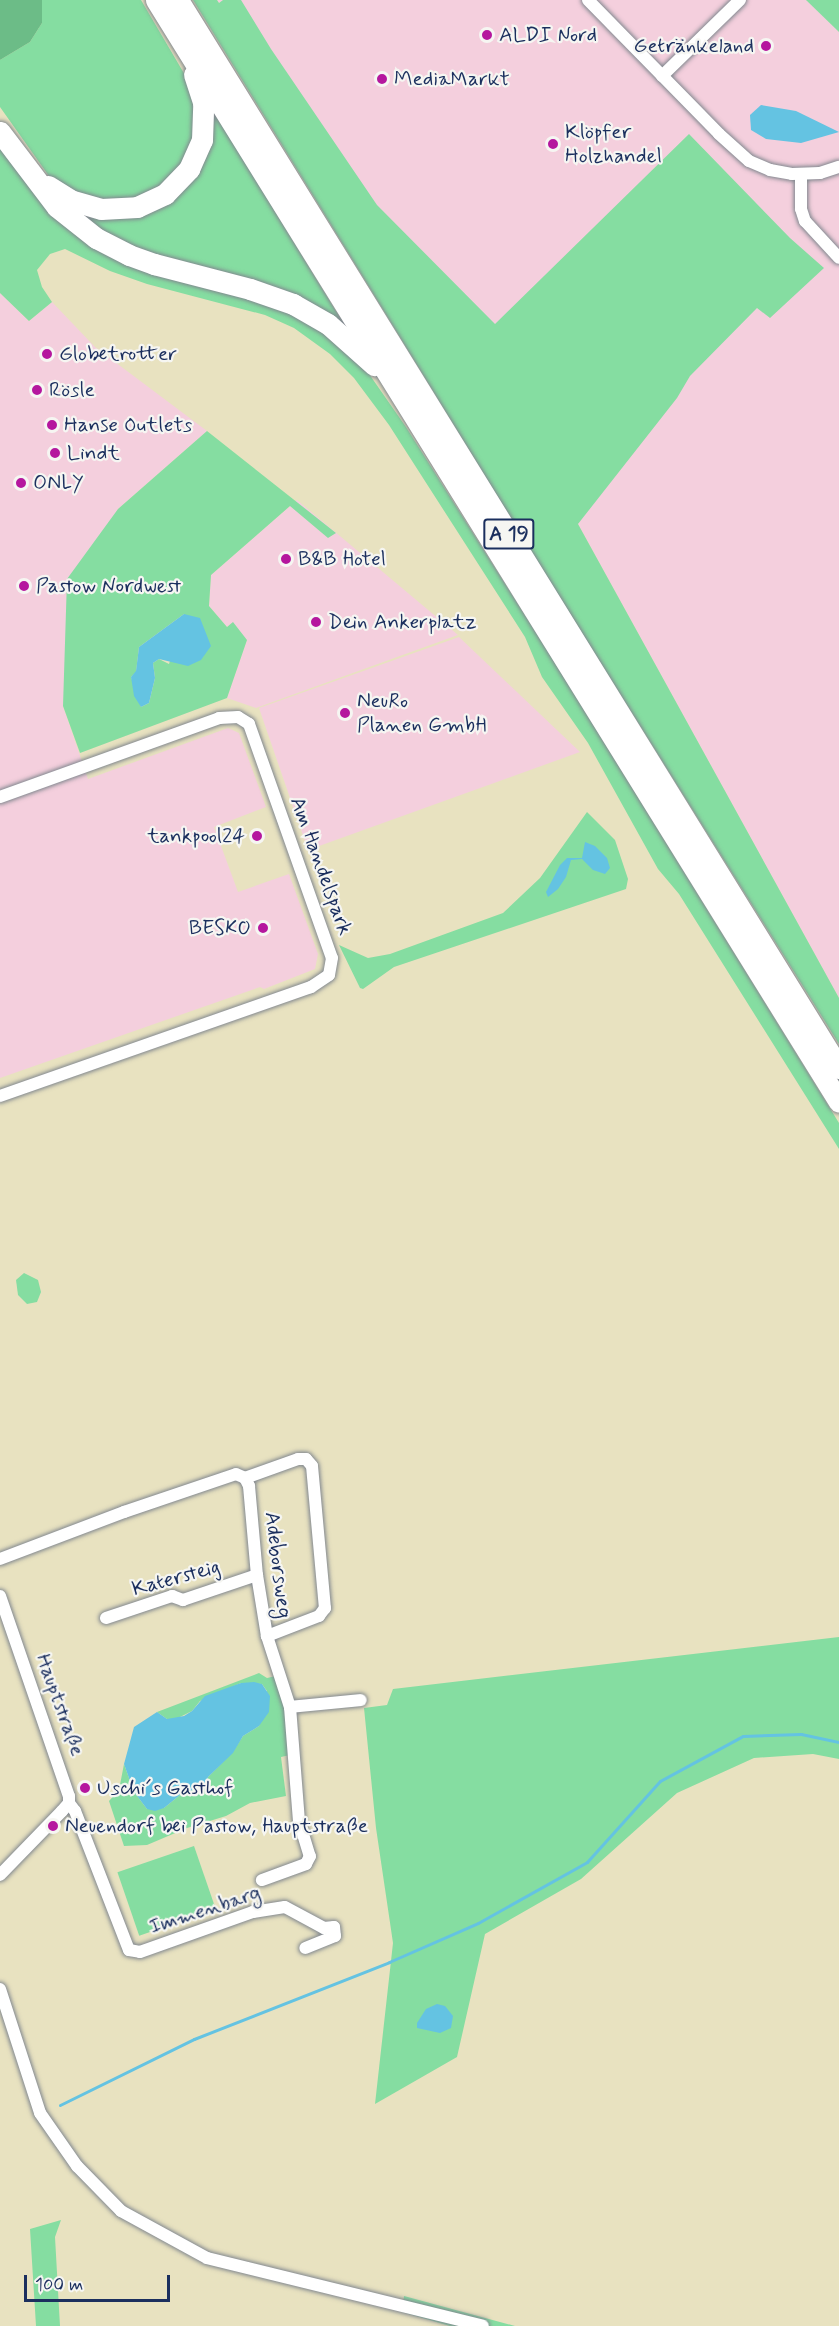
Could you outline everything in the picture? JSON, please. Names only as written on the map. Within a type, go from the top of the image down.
[{"type":"highway","name":"A 19","points":[[156,0],[839,1102]]},
{"type":"highway","name":"A 19","points":[[178,0],[839,1068]]},
{"type":"highway","points":[[0,118],[53,190],[70,200],[101,209],[119,210],[145,204],[165,194],[178,182],[189,169],[202,140],[203,102],[186,48]]},
{"type":"highway","points":[[0,132],[57,207],[96,238],[129,255],[154,264],[250,288],[292,304],[328,324],[392,381]]},
{"type":"street","points":[[588,0],[749,160],[781,173],[801,175],[839,167]]},
{"type":"street","points":[[662,76],[740,0]]},
{"type":"street","points":[[801,175],[801,209],[805,222],[839,258]]},
{"type":"street","name":"Am Handelspark","points":[[0,797],[219,718],[238,717],[249,724],[332,958],[328,975],[311,987],[0,1096]]},
{"type":"street","points":[[0,1559],[236,1474],[245,1478],[298,1459],[306,1460],[312,1466],[325,1608],[319,1616],[267,1636]]},
{"type":"street","name":"Adeborsweg","points":[[245,1478],[249,1486],[256,1575],[267,1636],[290,1707],[299,1821],[310,1856],[306,1864],[262,1880]]},
{"type":"street","name":"Katersteig","points":[[106,1618],[172,1596],[183,1600],[256,1575]]},
{"type":"street","name":"Hauptstraße","points":[[0,1596],[68,1788],[69,1803]]},
{"type":"street","points":[[290,1707],[361,1700]]},
{"type":"street","points":[[0,1875],[18,1859],[69,1803]]},
{"type":"street","name":"Immenbarg","points":[[69,1803],[75,1811],[129,1950],[140,1952],[253,1912],[285,1906],[324,1928],[334,1927],[335,1936],[305,1948]]},
{"type":"street","points":[[0,1989],[40,2113],[77,2166],[121,2211],[207,2258],[388,2300],[483,2326]]},
{"type":"shaded area","points":[[217,0],[839,0],[839,998],[578,524],[532,493]]},
{"type":"shaded area","points":[[0,293],[29,321],[52,302],[95,347],[207,431],[118,509],[63,706],[88,779],[228,728],[239,733],[266,807],[214,827],[238,892],[289,874],[318,954],[315,969],[264,989],[260,987],[0,1078]]},
{"type":"shaded area","points":[[297,500],[458,635],[256,708],[227,698],[247,640],[232,623],[227,627],[209,606],[211,575]]},
{"type":"shaded area","points":[[459,637],[580,752],[308,850],[259,708]]},
{"type":"green space","points":[[0,0],[42,0],[42,23],[30,42],[0,60]]},
{"type":"green space","points":[[42,0],[141,0],[192,87],[198,134],[168,186],[123,205],[56,186],[0,107],[0,60],[30,42],[42,23]]},
{"type":"green space","points":[[193,0],[217,0],[219,3],[223,0],[241,0],[271,49],[377,205],[495,324],[689,134],[790,238],[824,268],[770,318],[757,308],[690,376],[677,398],[578,524],[839,998],[839,1044],[552,585]]},
{"type":"green space","points":[[806,0],[839,0],[839,32]]},
{"type":"green space","points":[[208,102],[356,344],[346,333],[126,249],[61,200],[170,197]]},
{"type":"green space","points":[[0,138],[77,230],[300,312],[360,361],[406,427],[548,652],[839,1123],[839,1149],[679,894],[658,869],[588,743],[542,677],[525,637],[389,425],[354,378],[330,354],[294,328],[265,315],[147,284],[110,271],[65,249],[50,254],[37,270],[42,287],[52,302],[29,321],[0,293]]},
{"type":"green space","points":[[207,431],[336,533],[328,538],[290,506],[211,575],[209,606],[227,627],[233,622],[247,640],[227,698],[80,753],[63,706],[67,579],[118,509]],"holes":[[[184,614],[169,664],[159,659],[153,663],[155,678],[149,703],[141,707],[131,677],[136,672],[139,647]]]},
{"type":"green space","points":[[587,812],[615,840],[628,879],[626,889],[394,967],[363,989],[360,988],[339,945],[368,958],[390,954],[503,913],[540,878]]},
{"type":"green space","points":[[24,1273],[38,1280],[41,1292],[37,1302],[27,1304],[18,1295],[16,1280]]},
{"type":"green space","points":[[839,1637],[839,1759],[813,1754],[754,1758],[677,1793],[581,1879],[485,1934],[457,2057],[375,2104],[393,1943],[376,1828],[364,1708],[387,1705],[393,1689]]},
{"type":"green space","points":[[259,1673],[267,1678],[276,1676],[286,1708],[290,1755],[281,1757],[286,1796],[250,1803],[226,1816],[187,1828],[147,1845],[124,1846],[109,1801],[119,1790],[124,1764],[134,1792],[147,1809],[164,1808],[180,1795],[205,1785],[208,1777],[232,1753],[243,1736],[259,1726],[267,1691],[262,1684],[241,1683],[200,1701],[192,1711],[174,1720],[167,1719],[157,1712]]},
{"type":"green space","points":[[194,1846],[216,1909],[139,1936],[117,1872]]},
{"type":"green space","points":[[61,2220],[55,2237],[60,2326],[36,2326],[30,2229]]},
{"type":"green space","points":[[404,2296],[515,2326],[450,2326],[402,2312]]},
{"type":"water","points":[[761,105],[796,111],[839,132],[801,143],[766,139],[751,130],[750,115]]},
{"type":"water","points":[[184,614],[200,618],[211,646],[201,660],[188,666],[159,659],[153,663],[155,678],[149,703],[141,707],[134,696],[131,677],[136,671],[139,647]]},
{"type":"water","points":[[585,842],[595,846],[607,858],[610,868],[605,874],[593,870],[582,859],[571,860],[566,877],[558,889],[548,897],[546,892],[560,865],[567,858],[582,858]]},
{"type":"water","points":[[241,1683],[262,1684],[270,1696],[269,1712],[259,1726],[243,1736],[233,1753],[208,1777],[205,1785],[180,1795],[164,1808],[155,1811],[147,1809],[134,1792],[124,1764],[134,1727],[157,1712],[167,1719],[184,1716],[192,1711],[205,1696]]},
{"type":"water","points":[[437,2004],[445,2006],[453,2016],[451,2028],[440,2033],[417,2028],[417,2023],[426,2009]]},
{"type":"waterway","points":[[60,2105],[194,2039],[389,1962],[478,1923],[587,1862],[660,1781],[743,1736],[801,1734],[839,1742]]},
{"type":"place","name":"ALDI Nord","points":[[487,35]]},
{"type":"place","name":"Getränkeland","points":[[766,46]]},
{"type":"place","name":"MediaMarkt","points":[[382,79]]},
{"type":"place","name":"Klöpfer Holzhandel","points":[[553,144]]},
{"type":"place","name":"Globetrotter","points":[[47,354]]},
{"type":"place","name":"Rösle","points":[[37,390]]},
{"type":"place","name":"Hanse Outlets","points":[[52,425]]},
{"type":"place","name":"Lindt","points":[[55,453]]},
{"type":"place","name":"ONLY","points":[[21,483]]},
{"type":"place","name":"B&B Hotel","points":[[286,559]]},
{"type":"place","name":"Pastow Nordwest","points":[[24,586]]},
{"type":"place","name":"Dein Ankerplatz","points":[[316,622]]},
{"type":"place","name":"NeuRo Planen GmbH","points":[[345,713]]},
{"type":"place","name":"tankpool24","points":[[257,836]]},
{"type":"place","name":"BESKO","points":[[263,928]]},
{"type":"place","name":"Uschi´s Gasthof","points":[[85,1788]]},
{"type":"place","name":"Neuendorf bei Pastow, Hauptstraße","points":[[53,1826]]}]
